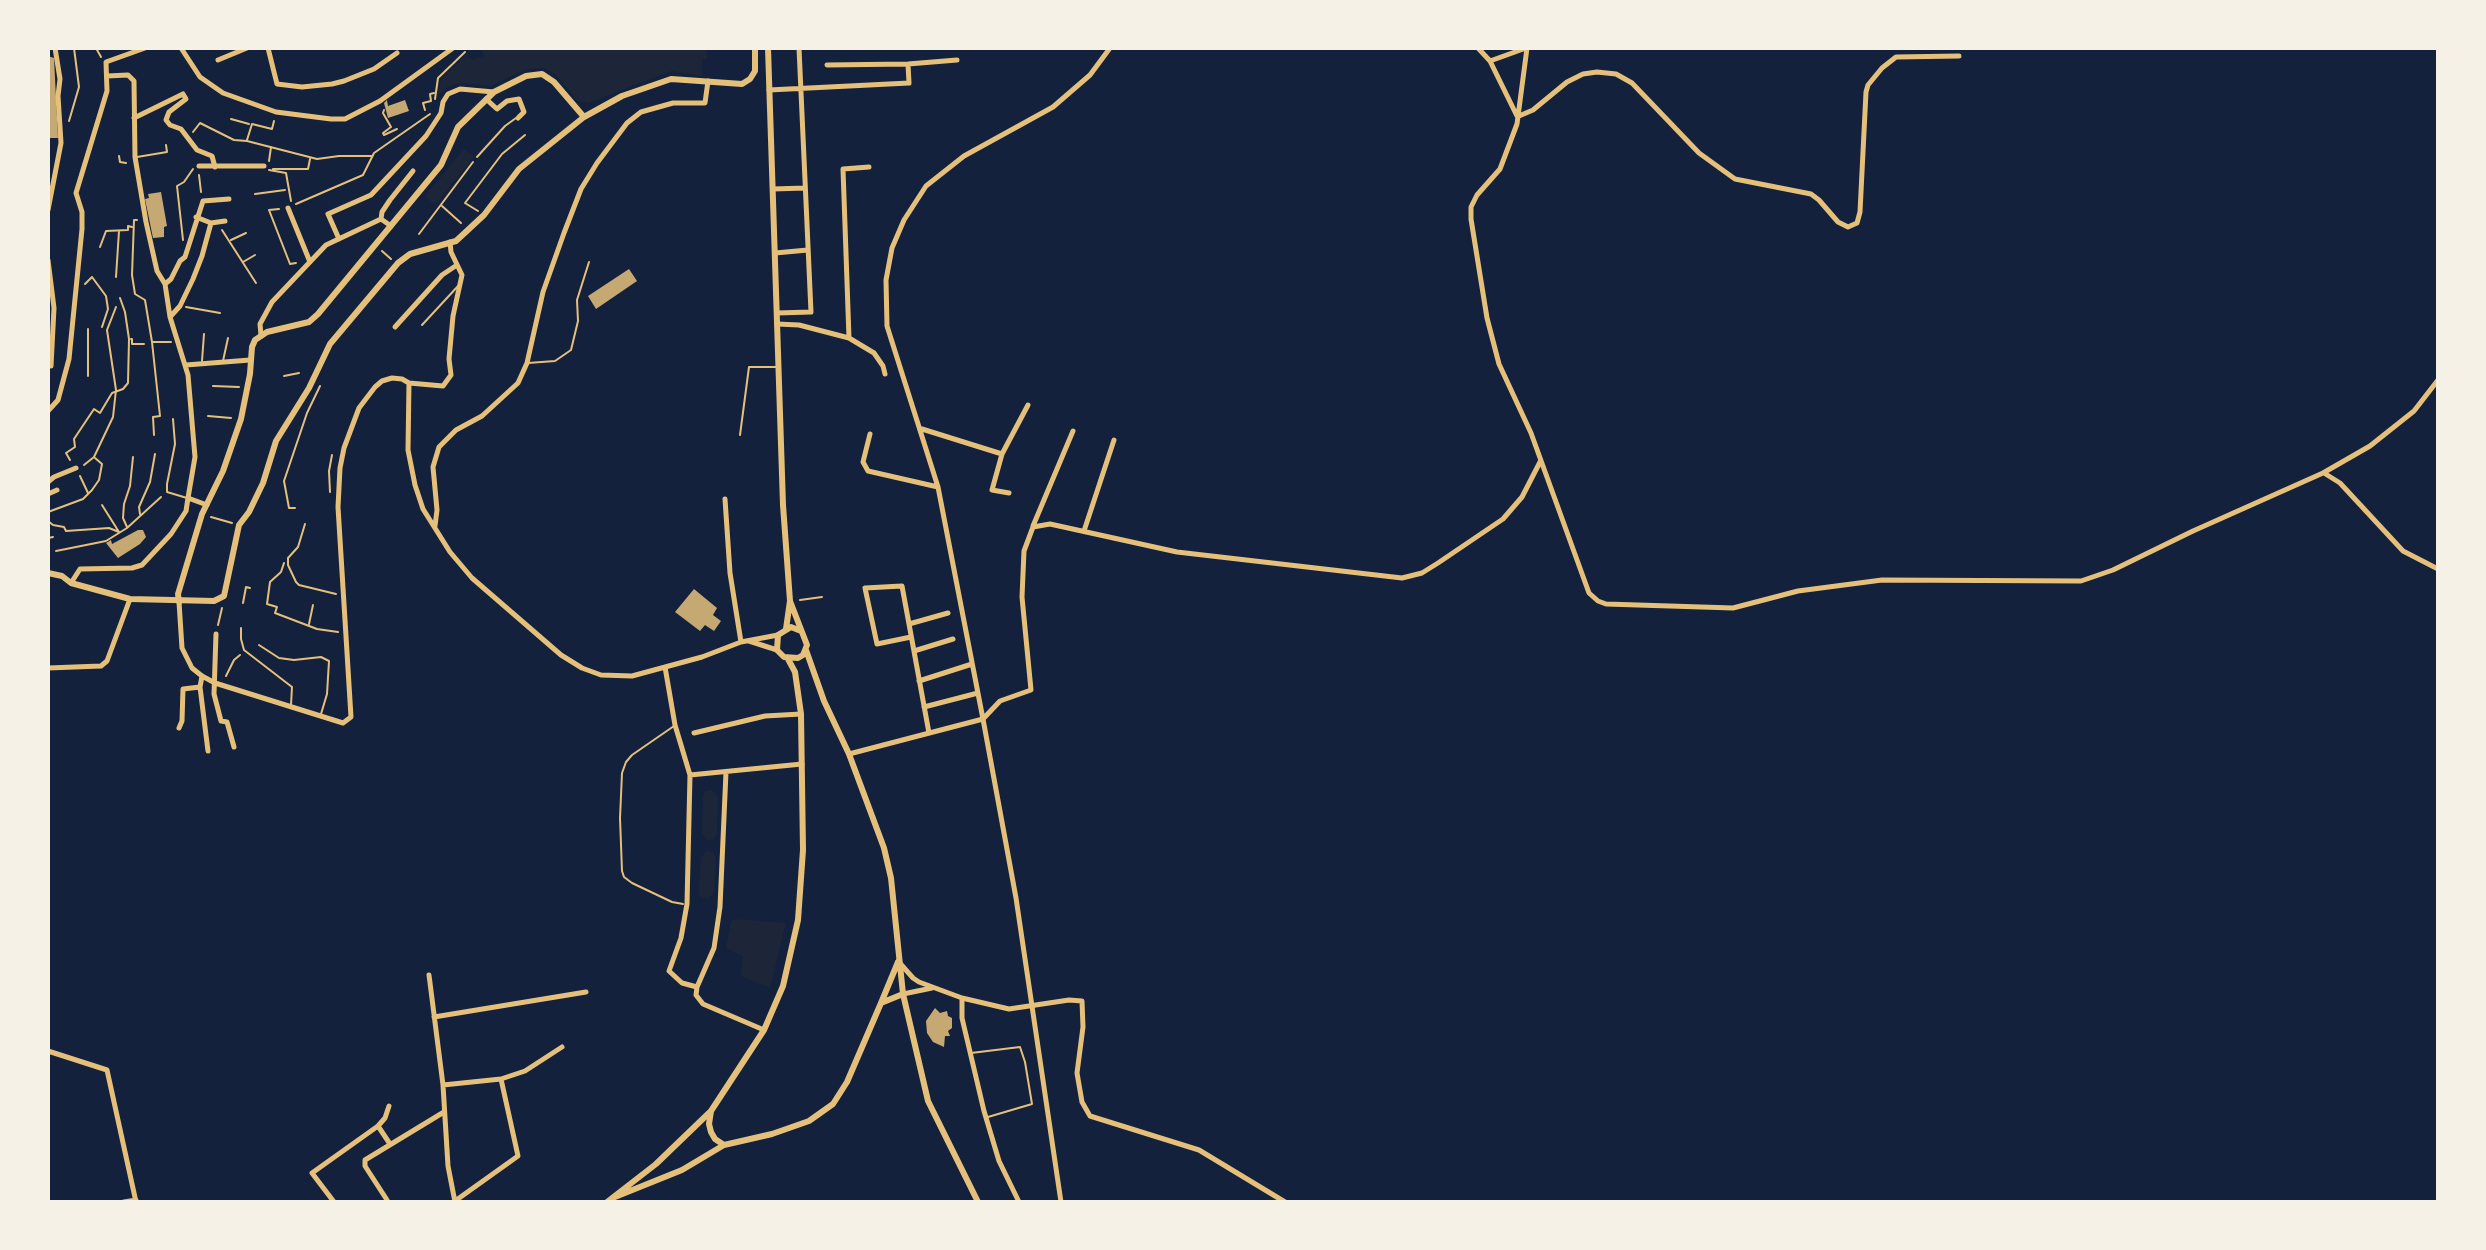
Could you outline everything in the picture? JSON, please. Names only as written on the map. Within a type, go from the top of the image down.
[{"type":"main road","points":[[48,573],[62,576],[71,583],[130,599],[214,601],[224,596],[239,525],[263,483],[276,441],[330,344],[398,263],[410,254],[456,241],[484,215],[519,169],[584,117],[622,96],[663,80],[679,78],[742,84],[755,71],[755,48]]},
{"type":"main road","points":[[768,48],[783,505],[790,601],[786,629]]},
{"type":"main road","points":[[179,602],[179,592],[202,514],[221,476],[241,419],[252,347],[261,335],[309,322],[441,165],[458,127],[494,92],[526,76],[542,74],[554,82],[584,117]]},
{"type":"main road","points":[[790,601],[807,640],[806,650],[824,701],[849,754],[884,848],[891,878],[903,994],[928,1101],[978,1202]]},
{"type":"main road","points":[[607,1202],[656,1164],[711,1111],[764,1030],[783,986],[798,920],[803,850],[802,764],[801,714],[795,672],[788,659],[777,650],[778,635],[791,627],[801,631]]},
{"type":"main road","points":[[788,659],[798,658],[806,650]]},
{"type":"main road","points":[[615,1197],[682,1170],[724,1145],[772,1134],[809,1121],[833,1104],[847,1082],[898,960]]},
{"type":"main road","points":[[881,1003],[903,994]]},
{"type":"main road","points":[[711,1111],[711,1132],[724,1145]]},
{"type":"main road","points":[[656,1164],[652,1172],[657,1179]]},
{"type":"street","points":[[48,210],[61,143],[60,79],[55,48]]},
{"type":"street","points":[[48,411],[58,400],[65,371],[76,293],[82,212],[76,193],[107,91],[106,62],[143,48]]},
{"type":"street","points":[[181,48],[200,77],[244,102],[276,112],[345,119],[380,101],[453,48]]},
{"type":"street","points":[[218,60],[247,48]]},
{"type":"street","points":[[268,48],[277,84],[302,87],[344,81],[374,69],[397,53]]},
{"type":"street","points":[[777,313],[811,312],[799,48]]},
{"type":"street","points":[[1061,1202],[1016,898],[983,719],[938,487],[887,326],[886,280],[892,248],[904,220],[926,186],[964,156],[1053,107],[1090,75],[1110,48]]},
{"type":"street","points":[[1478,48],[1490,61],[1518,117]]},
{"type":"street","points":[[1490,61],[1526,48],[1518,117],[1509,150],[1500,169],[1477,195],[1471,207],[1487,318],[1499,364],[1531,433],[1589,593],[1606,604],[1733,608],[1798,591],[1882,580],[2081,581],[2113,570],[2323,473],[2370,446],[2414,411],[2438,380]]},
{"type":"street","points":[[1518,117],[1533,110],[1567,82],[1583,74],[1616,74],[1632,83],[1699,153],[1735,179],[1811,194],[1838,222],[1848,227],[1859,220],[1866,92],[1873,78],[1891,60],[1902,55],[1959,56]]},
{"type":"street","points":[[827,65],[957,60]]},
{"type":"street","points":[[769,90],[909,83],[908,64]]},
{"type":"street","points":[[71,583],[80,569],[142,565],[171,534],[186,511],[195,457],[186,365],[170,317],[165,284],[157,271],[135,157],[134,81],[132,77],[107,74]]},
{"type":"street","points":[[435,527],[437,510],[433,467],[439,447],[456,430],[482,416],[518,383],[527,363],[543,292],[581,189],[627,123],[641,112],[673,103],[705,103],[708,81]]},
{"type":"street","points":[[339,239],[328,214],[371,195],[426,136],[445,97],[460,89],[494,92]]},
{"type":"street","points":[[134,118],[183,94],[186,99],[169,112],[166,120],[189,136],[197,150],[212,156],[215,167]]},
{"type":"street","points":[[486,99],[497,109],[507,101],[519,99],[524,112],[518,118]]},
{"type":"street","points":[[199,166],[266,167]]},
{"type":"street","points":[[849,338],[843,169],[869,167]]},
{"type":"street","points":[[381,219],[382,212],[413,171]]},
{"type":"street","points":[[773,189],[805,188]]},
{"type":"street","points":[[165,284],[185,257],[203,201],[229,199]]},
{"type":"street","points":[[290,207],[310,262]]},
{"type":"street","points":[[170,317],[180,306],[218,222],[196,217]]},
{"type":"street","points":[[381,219],[391,226]]},
{"type":"street","points":[[261,335],[260,324],[272,302],[326,245],[381,219]]},
{"type":"street","points":[[179,602],[182,648],[192,668],[202,676],[218,684],[343,723],[351,717],[338,507],[344,448],[359,408],[382,381],[402,379],[409,383],[439,387],[450,380],[453,316],[462,275],[451,252],[450,242]]},
{"type":"street","points":[[775,253],[808,250]]},
{"type":"street","points":[[48,260],[54,308],[51,366]]},
{"type":"street","points":[[395,327],[442,275],[457,265]]},
{"type":"street","points":[[777,324],[799,325],[849,338],[874,353],[885,374]]},
{"type":"street","points":[[186,365],[250,360]]},
{"type":"street","points":[[409,383],[408,450],[418,497],[450,552],[472,578],[561,655],[601,675],[632,676],[702,657],[748,640],[778,635]]},
{"type":"street","points":[[1009,493],[992,490],[1002,454],[1028,405]]},
{"type":"street","points":[[921,429],[1002,454]]},
{"type":"street","points":[[849,754],[983,719],[1000,701],[1031,690],[1022,597],[1024,551],[1073,431]]},
{"type":"street","points":[[870,434],[863,462],[868,471],[938,487]]},
{"type":"street","points":[[1084,531],[1114,440]]},
{"type":"street","points":[[1033,527],[1050,524],[1177,552],[1402,578],[1422,573],[1503,519],[1522,497],[1541,461]]},
{"type":"street","points":[[48,482],[76,468]]},
{"type":"street","points":[[2323,473],[2340,483],[2403,551],[2438,569]]},
{"type":"street","points":[[48,494],[57,490]]},
{"type":"street","points":[[188,498],[207,505]]},
{"type":"street","points":[[725,499],[730,573],[741,642]]},
{"type":"street","points":[[911,637],[877,644],[865,588],[902,586],[929,733]]},
{"type":"street","points":[[48,668],[101,666],[107,661],[130,599]]},
{"type":"street","points":[[909,624],[948,613]]},
{"type":"street","points":[[216,634],[218,684],[214,694],[221,721],[227,722],[234,747]]},
{"type":"street","points":[[914,651],[953,639]]},
{"type":"street","points":[[748,640],[777,650]]},
{"type":"street","points":[[919,681],[972,664]]},
{"type":"street","points":[[665,667],[675,725],[690,775],[687,904],[681,938],[669,971],[682,983],[697,987]]},
{"type":"street","points":[[202,676],[200,687],[208,751]]},
{"type":"street","points":[[179,728],[183,689],[200,687]]},
{"type":"street","points":[[924,707],[978,693]]},
{"type":"street","points":[[694,733],[747,719],[801,714]]},
{"type":"street","points":[[690,775],[802,764]]},
{"type":"street","points":[[726,772],[720,907],[714,948],[696,995],[703,1004],[764,1030]]},
{"type":"street","points":[[898,960],[913,978],[932,988],[1009,1009],[1069,1000],[1082,1001],[1083,1027],[1077,1073],[1082,1102],[1090,1116],[1199,1150],[1285,1202]]},
{"type":"street","points":[[429,975],[443,1085],[448,1166],[455,1202],[518,1156],[501,1079]]},
{"type":"street","points":[[903,994],[932,988]]},
{"type":"street","points":[[434,1017],[586,992]]},
{"type":"street","points":[[962,998],[962,1018],[986,1118],[999,1161],[1019,1202]]},
{"type":"street","points":[[443,1085],[501,1079],[525,1071],[562,1047]]},
{"type":"street","points":[[48,1051],[107,1070],[136,1201],[124,1202]]},
{"type":"street","points":[[323,1202],[332,1199],[312,1173],[378,1126],[389,1106]]},
{"type":"street","points":[[387,1200],[365,1166],[365,1160],[444,1112]]},
{"type":"street","points":[[378,1126],[390,1144]]},
{"type":"lane","points":[[477,157],[505,126],[518,118]]},
{"type":"lane","points":[[135,157],[167,152],[166,145]]},
{"type":"lane","points":[[527,363],[555,361],[571,350],[578,321],[577,300],[589,262]]},
{"type":"lane","points":[[422,325],[460,283]]},
{"type":"lane","points":[[202,362],[204,334]]},
{"type":"lane","points":[[223,361],[228,338]]},
{"type":"lane","points":[[740,435],[749,367],[779,367]]},
{"type":"lane","points":[[173,419],[175,444],[167,492],[188,498]]},
{"type":"lane","points":[[241,628],[244,650],[292,687],[291,705]]},
{"type":"lane","points":[[259,645],[286,659],[321,657],[329,661],[327,694],[321,715]]},
{"type":"lane","points":[[675,725],[632,755],[622,773],[622,871],[632,883],[672,902],[687,904]]},
{"type":"lane","points":[[970,1053],[1020,1047],[1025,1062],[1032,1104],[986,1118]]},
{"type":"path","points":[[60,130],[66,128],[71,117],[79,87],[74,48]]},
{"type":"path","points":[[96,48],[106,62]]},
{"type":"path","points":[[437,104],[435,93],[438,78],[465,52]]},
{"type":"path","points":[[425,110],[423,103],[431,101],[430,94],[435,93]]},
{"type":"path","points":[[380,101],[391,127],[384,135],[397,129]]},
{"type":"path","points":[[231,119],[272,129],[276,112]]},
{"type":"path","points":[[303,270],[297,263],[290,264],[269,210],[290,207],[363,175],[372,156],[427,115],[440,112]]},
{"type":"path","points":[[189,136],[200,123],[234,140],[311,158],[372,156]]},
{"type":"path","points":[[247,141],[252,124]]},
{"type":"path","points":[[484,215],[465,203],[502,154],[525,135]]},
{"type":"path","points":[[266,167],[271,147]]},
{"type":"path","points":[[419,234],[477,157]]},
{"type":"path","points":[[266,167],[308,169],[311,158]]},
{"type":"path","points":[[180,261],[183,245],[177,186],[184,182],[195,166],[199,166],[203,201]]},
{"type":"path","points":[[266,167],[286,173],[290,207]]},
{"type":"path","points":[[255,194],[287,190]]},
{"type":"path","points":[[441,205],[463,224]]},
{"type":"path","points":[[140,220],[134,220],[132,275],[135,294],[145,300],[152,342],[160,416],[153,417],[154,435]]},
{"type":"path","points":[[218,222],[256,283]]},
{"type":"path","points":[[100,247],[106,231],[134,227]]},
{"type":"path","points":[[116,277],[119,230]]},
{"type":"path","points":[[230,240],[246,233]]},
{"type":"path","points":[[242,262],[255,255]]},
{"type":"path","points":[[76,293],[92,277],[106,296],[108,309],[102,327]]},
{"type":"path","points":[[66,453],[75,447],[74,439],[94,409],[100,413],[112,393],[123,389],[128,383],[129,339],[120,298]]},
{"type":"path","points":[[76,468],[94,457],[113,417],[116,390],[107,330],[116,307]]},
{"type":"path","points":[[185,307],[220,313]]},
{"type":"path","points":[[88,329],[88,376]]},
{"type":"path","points":[[129,339],[132,339],[132,344],[144,344]]},
{"type":"path","points":[[152,342],[177,341]]},
{"type":"path","points":[[284,376],[299,373]]},
{"type":"path","points":[[295,508],[289,508],[284,481],[320,385],[313,378]]},
{"type":"path","points":[[213,386],[247,387]]},
{"type":"path","points":[[208,416],[241,419]]},
{"type":"path","points":[[141,516],[139,507],[150,482],[155,454]]},
{"type":"path","points":[[330,495],[332,455]]},
{"type":"path","points":[[48,512],[83,499],[92,490],[99,480],[102,464],[94,457]]},
{"type":"path","points":[[127,528],[123,518],[124,504],[130,486],[133,457]]},
{"type":"path","points":[[56,551],[99,544],[120,533],[167,492]]},
{"type":"path","points":[[102,505],[120,533]]},
{"type":"path","points":[[202,514],[239,525]]},
{"type":"path","points":[[48,521],[64,527],[66,531],[109,528],[120,533]]},
{"type":"path","points":[[305,524],[298,547],[288,558],[296,582],[345,596]]},
{"type":"path","points":[[48,538],[53,537]]},
{"type":"path","points":[[284,563],[281,572],[270,582],[267,593],[267,604],[277,607],[275,613],[308,626],[347,633]]},
{"type":"path","points":[[243,603],[246,587],[250,588]]},
{"type":"path","points":[[216,634],[224,596]]},
{"type":"path","points":[[790,601],[822,597]]},
{"type":"path","points":[[308,626],[313,605]]},
{"type":"path","points":[[218,684],[244,650]]},
{"type":"shaded area","points":[[481,48],[707,48],[707,59],[702,59],[702,76],[672,71],[588,103],[578,101],[555,74],[544,68],[527,69],[490,86],[451,85],[437,96],[441,80],[466,55],[473,60],[484,56]]},
{"type":"shaded area","points":[[464,149],[474,157],[435,205],[425,196]]},
{"type":"shaded area","points":[[712,790],[718,797],[717,833],[714,839],[708,841],[702,833],[703,797],[705,791]]},
{"type":"shaded area","points":[[706,851],[713,852],[716,858],[714,892],[708,899],[701,898],[699,892],[701,858]]},
{"type":"shaded area","points":[[734,919],[786,923],[770,988],[741,976],[743,957],[726,948]]},
{"type":"building","points":[[48,56],[54,58],[58,138],[48,138]]},
{"type":"building","points":[[387,100],[388,106],[405,100],[409,111],[388,118],[384,103]]},
{"type":"building","points":[[161,192],[167,226],[164,227],[164,237],[153,238],[145,199],[149,198],[148,194]]},
{"type":"building","points":[[629,269],[637,281],[596,309],[588,296]]},
{"type":"building","points":[[143,530],[146,537],[118,558],[106,543],[111,540],[112,544]]},
{"type":"building","points":[[694,589],[717,608],[713,615],[721,621],[714,631],[705,625],[700,631],[675,612]]},
{"type":"building","points":[[935,1008],[940,1013],[947,1011],[952,1018],[952,1028],[948,1031],[950,1036],[945,1036],[944,1047],[933,1042],[927,1033],[926,1021]]}]
